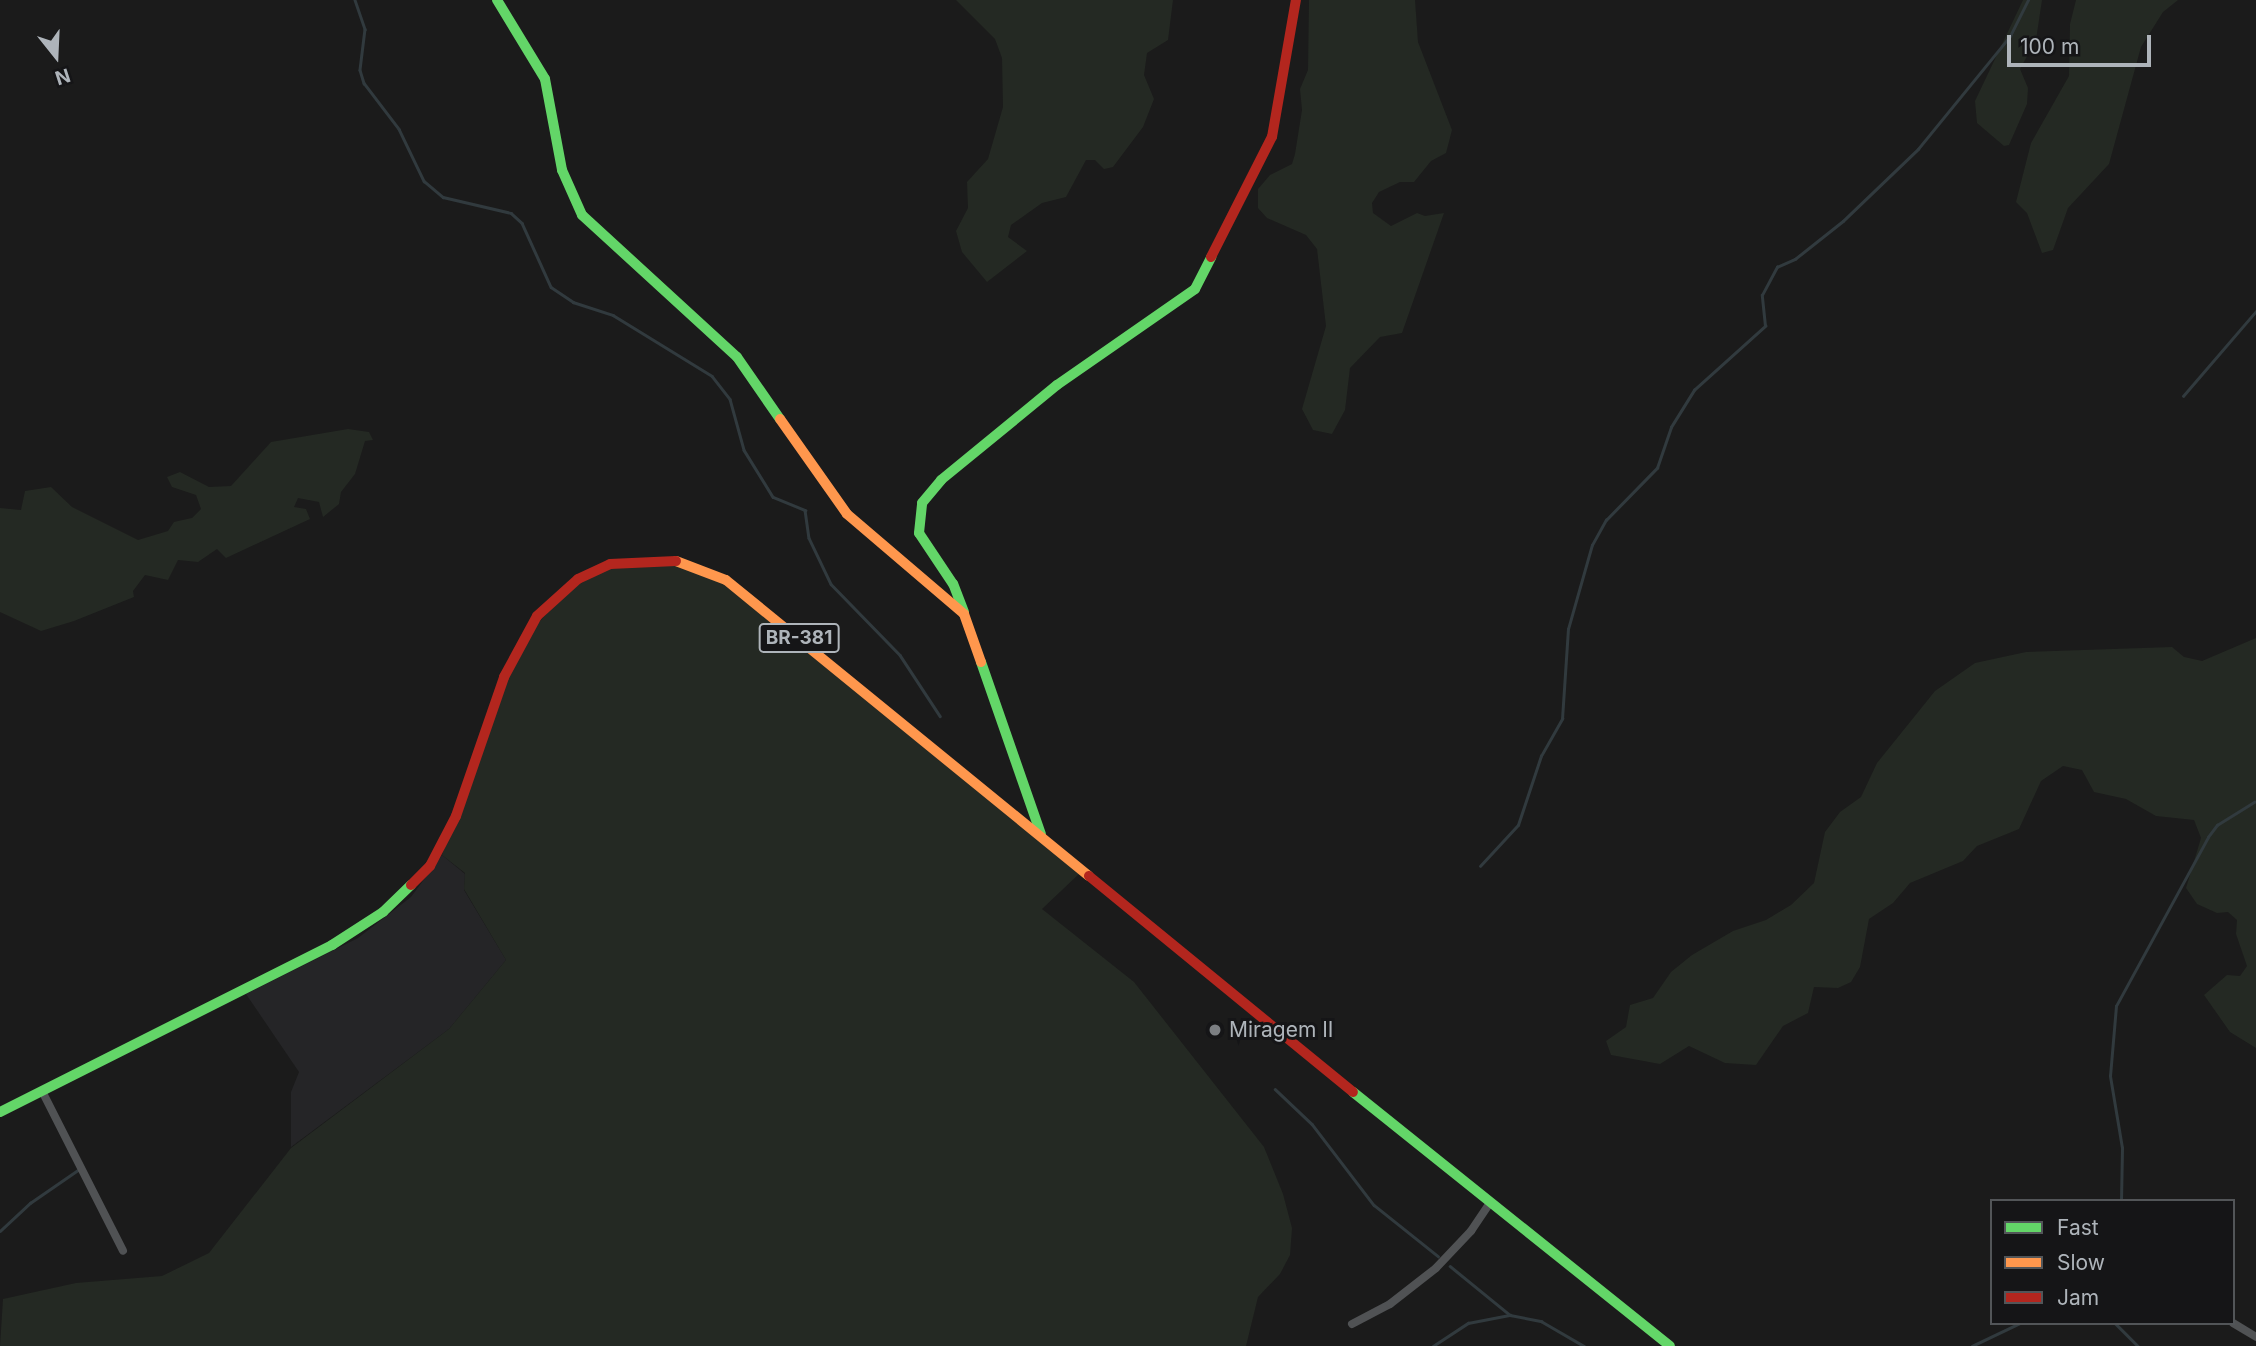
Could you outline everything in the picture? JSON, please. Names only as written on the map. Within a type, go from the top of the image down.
[{"type":"main road","points":[[497,0],[545,79],[562,170],[582,215],[737,357],[847,514],[964,614]]},
{"type":"main road","points":[[1041,834],[953,583],[919,533],[916,518],[922,503],[941,480],[1057,385],[1195,289],[1272,137],[1296,0]]},
{"type":"main road","name":"BR-381","points":[[0,1112],[331,945],[408,890],[430,866],[456,816],[517,646],[555,597],[610,564],[668,559],[696,566],[726,580],[1041,834],[1631,1319],[1670,1346]]},
{"type":"main road","points":[[1631,1319],[1656,1346]]},
{"type":"street","points":[[42,1091],[123,1251]]},
{"type":"street","points":[[1352,1324],[1390,1304],[1436,1268],[1471,1231],[1490,1203]]},
{"type":"street","points":[[2235,1324],[2256,1337]]},
{"type":"shaded area","points":[[956,0],[1173,0],[1168,40],[1147,53],[1144,75],[1154,99],[1143,127],[1113,167],[1104,169],[1095,160],[1086,160],[1066,197],[1042,203],[1011,225],[1008,237],[1027,251],[987,282],[962,252],[956,231],[968,208],[967,182],[988,159],[1003,107],[1002,58],[995,39]]},
{"type":"shaded area","points":[[1309,0],[1415,0],[1418,42],[1452,130],[1446,153],[1431,161],[1414,182],[1400,182],[1379,192],[1372,203],[1373,213],[1391,226],[1417,213],[1425,216],[1444,213],[1402,333],[1380,337],[1350,368],[1345,410],[1332,434],[1313,430],[1302,409],[1326,326],[1317,249],[1306,235],[1267,218],[1258,208],[1258,189],[1270,175],[1292,164],[1295,154],[1302,110],[1300,89],[1308,70]]},
{"type":"shaded area","points":[[2023,0],[2042,0],[2036,40],[2020,69],[2028,88],[2027,104],[2009,145],[2004,146],[1977,123],[1975,101]]},
{"type":"shaded area","points":[[2076,0],[2178,0],[2163,12],[2141,47],[2109,164],[2068,208],[2053,250],[2042,253],[2027,213],[2016,202],[2031,143],[2069,76],[2070,24]]},
{"type":"shaded area","points":[[348,429],[369,432],[373,440],[365,441],[355,474],[341,492],[339,504],[323,517],[319,502],[298,498],[294,507],[306,509],[310,519],[226,558],[217,549],[198,562],[178,560],[168,580],[145,575],[133,591],[134,597],[41,631],[0,612],[0,508],[21,510],[25,491],[51,487],[72,507],[138,540],[168,531],[174,522],[192,518],[201,509],[196,495],[172,487],[167,477],[180,472],[209,487],[231,486],[271,442]]},
{"type":"shaded area","points":[[683,564],[717,579],[1080,873],[1042,909],[1134,982],[1264,1147],[1283,1194],[1292,1228],[1290,1255],[1280,1274],[1258,1297],[1246,1346],[0,1346],[3,1299],[76,1283],[162,1276],[209,1253],[291,1148],[449,1029],[506,960],[464,889],[465,873],[442,855],[506,682],[532,630],[565,593],[606,568]]},
{"type":"shaded area","points":[[2256,638],[2256,1048],[2230,1032],[2204,995],[2227,975],[2240,976],[2247,966],[2236,934],[2237,920],[2228,912],[2217,913],[2197,904],[2186,888],[2201,838],[2194,820],[2156,816],[2126,799],[2094,792],[2082,770],[2063,766],[2041,781],[2019,829],[1977,846],[1963,861],[1910,883],[1893,903],[1869,919],[1860,967],[1851,982],[1838,988],[1814,987],[1808,1013],[1783,1026],[1756,1065],[1725,1063],[1689,1046],[1660,1064],[1611,1055],[1606,1041],[1626,1027],[1630,1005],[1653,998],[1671,972],[1692,955],[1733,931],[1766,920],[1791,905],[1814,883],[1825,832],[1840,812],[1861,797],[1877,763],[1935,691],[1975,663],[2026,652],[2172,647],[2184,657],[2202,661]]},
{"type":"shaded area","points":[[442,855],[465,874],[464,890],[506,960],[449,1029],[291,1147],[291,1092],[299,1072],[246,994],[358,938],[411,897]]},
{"type":"waterway","points":[[355,0],[365,29],[360,70],[364,83],[399,129],[424,181],[443,197],[511,213],[522,223],[551,287],[573,302],[613,315],[712,376],[730,399],[744,450],[773,497],[805,510],[809,538],[831,584],[900,655],[940,716]]},
{"type":"waterway","points":[[1480,866],[1518,825],[1541,756],[1562,719],[1568,629],[1592,545],[1606,520],[1657,468],[1671,427],[1694,390],[1765,326],[1762,295],[1777,267],[1795,259],[1843,221],[1918,149],[2010,36],[2028,0]]},
{"type":"waterway","points":[[2183,396],[2256,311]]},
{"type":"waterway","points":[[2121,1199],[2122,1148],[2110,1076],[2116,1006],[2208,837],[2217,825],[2254,802]]},
{"type":"waterway","points":[[1275,1089],[1312,1124],[1374,1205],[1438,1256]]},
{"type":"waterway","points":[[0,1231],[30,1203],[78,1170]]},
{"type":"waterway","points":[[1450,1266],[1510,1315]]},
{"type":"waterway","points":[[1433,1346],[1468,1323],[1510,1315],[1541,1321],[1584,1346]]},
{"type":"waterway","points":[[1972,1346],[2016,1325]]},
{"type":"waterway","points":[[2117,1325],[2138,1346]]},
{"type":"traffic: fast","points":[[497,0],[545,79],[562,170],[582,215],[737,357],[780,419]]},
{"type":"traffic: fast","points":[[964,612],[953,584],[919,533],[922,503],[941,480],[1057,385],[1195,289],[1211,257]]},
{"type":"traffic: fast","points":[[981,662],[1041,834]]},
{"type":"traffic: fast","points":[[0,1112],[332,945],[383,912],[411,885]]},
{"type":"traffic: fast","points":[[1353,1092],[1670,1346]]},
{"type":"traffic: slow","points":[[780,419],[847,514],[964,614],[981,662]]},
{"type":"traffic: slow","points":[[676,561],[726,580],[1089,876]]},
{"type":"traffic: jam","points":[[1211,257],[1272,137],[1296,0]]},
{"type":"traffic: jam","points":[[411,885],[430,866],[456,816],[504,677],[537,616],[578,579],[610,564],[676,561]]},
{"type":"traffic: jam","points":[[1089,876],[1353,1092]]},
{"type":"place","name":"Miragem II","points":[[1215,1030]]}]
